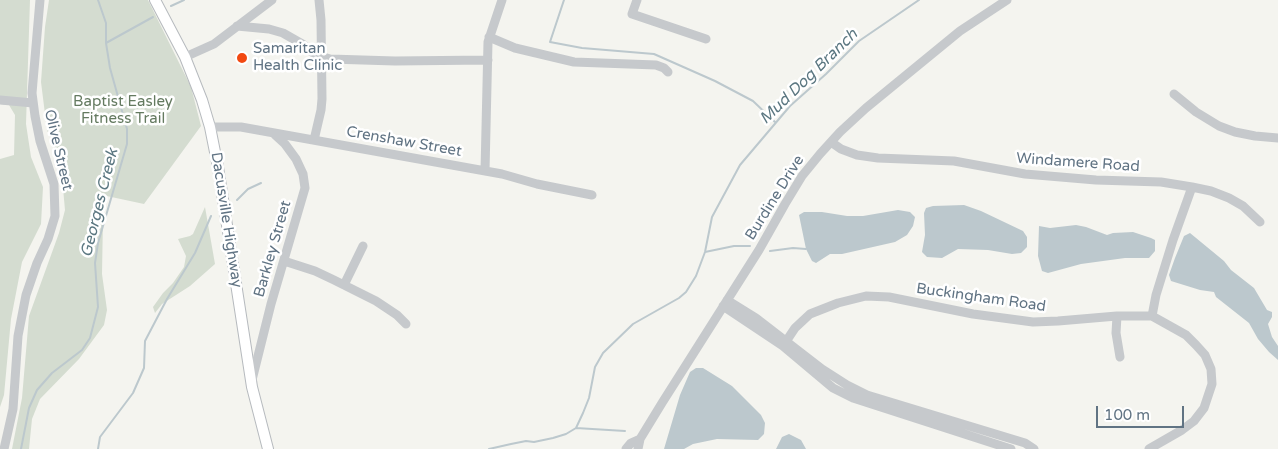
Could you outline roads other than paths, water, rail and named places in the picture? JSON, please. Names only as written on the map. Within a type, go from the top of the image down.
[{"type":"main road","name":"Dacusville Highway","points":[[154,0],[185,57],[202,100],[210,127],[218,167],[251,381],[268,449]]},
{"type":"street","name":"Olive Street","points":[[4,449],[13,409],[18,336],[26,295],[55,216],[54,184],[40,141],[32,93],[40,0]]},
{"type":"street","points":[[185,57],[214,44],[272,0]]},
{"type":"street","points":[[314,140],[321,110],[319,0]]},
{"type":"street","points":[[485,171],[489,37],[502,0]]},
{"type":"street","points":[[636,0],[632,14],[706,39]]},
{"type":"street","name":"Burdine Drive","points":[[638,449],[640,439],[802,176],[831,142],[866,108],[960,31],[1007,0]]},
{"type":"street","points":[[238,26],[269,28],[283,33],[321,58],[330,60],[488,60]]},
{"type":"street","points":[[489,37],[515,48],[574,62],[656,65],[668,72]]},
{"type":"street","points":[[1174,94],[1196,112],[1219,126],[1235,132],[1278,138]]},
{"type":"street","points":[[0,100],[34,103]]},
{"type":"street","name":"Crenshaw Street","points":[[210,127],[241,127],[485,171],[592,195]]},
{"type":"street","name":"Barkley Street","points":[[251,381],[305,188],[303,174],[296,159],[285,144],[273,133]]},
{"type":"street","name":"Windamere Road","points":[[831,142],[858,155],[878,158],[954,161],[1025,174],[1096,180],[1162,182],[1192,187],[1211,191],[1229,198],[1243,206],[1260,222]]},
{"type":"street","points":[[1152,316],[1156,294],[1192,187]]},
{"type":"street","points":[[344,285],[363,246]]},
{"type":"street","points":[[284,261],[315,271],[376,301],[397,315],[406,324]]},
{"type":"street","name":"Buckingham Road","points":[[784,344],[795,328],[810,314],[838,303],[866,296],[889,297],[973,314],[1033,322],[1117,316],[1152,316],[1186,335],[1205,355],[1211,369],[1212,384],[1204,408],[1194,421],[1176,434],[1149,449]]},
{"type":"street","points":[[725,303],[756,318],[784,344],[866,398],[990,437],[1025,442],[1034,449]]},
{"type":"street","points":[[1117,316],[1116,333],[1120,357]]},
{"type":"street","points":[[990,437],[1011,449]]},
{"type":"street","name":"Burdine Drive","points":[[626,449],[631,443],[640,439]]},
{"type":"waterway","name":"Georges Creek","points":[[21,449],[29,408],[37,390],[52,373],[82,350],[90,338],[98,307],[95,263],[98,243],[127,144],[127,129],[110,68],[106,43],[106,23],[98,0]]},
{"type":"waterway","points":[[171,6],[184,0]]},
{"type":"waterway","points":[[564,0],[550,42],[582,48],[654,54],[715,81],[753,101],[775,122]]},
{"type":"waterway","name":"Mud Dog Branch","points":[[489,449],[526,441],[534,442],[553,438],[566,434],[576,428],[589,398],[595,367],[603,353],[633,324],[679,298],[686,292],[696,276],[705,252],[712,217],[740,165],[790,106],[859,41],[919,0]]},
{"type":"waterway","points":[[106,43],[153,17]]},
{"type":"waterway","points":[[237,200],[248,189],[261,183]]},
{"type":"waterway","points":[[98,449],[100,437],[133,393],[144,368],[145,341],[167,299],[195,253],[211,216]]},
{"type":"waterway","points":[[705,252],[734,246],[750,246]]},
{"type":"waterway","points":[[770,251],[793,248],[806,249]]},
{"type":"waterway","points":[[576,428],[625,431]]},
{"type":"place","name":"Samaritan Health Clinic","points":[[242,58]]},
{"type":"park label","name":"Baptist Easley Fitness Trail","points":[[123,110]]}]
